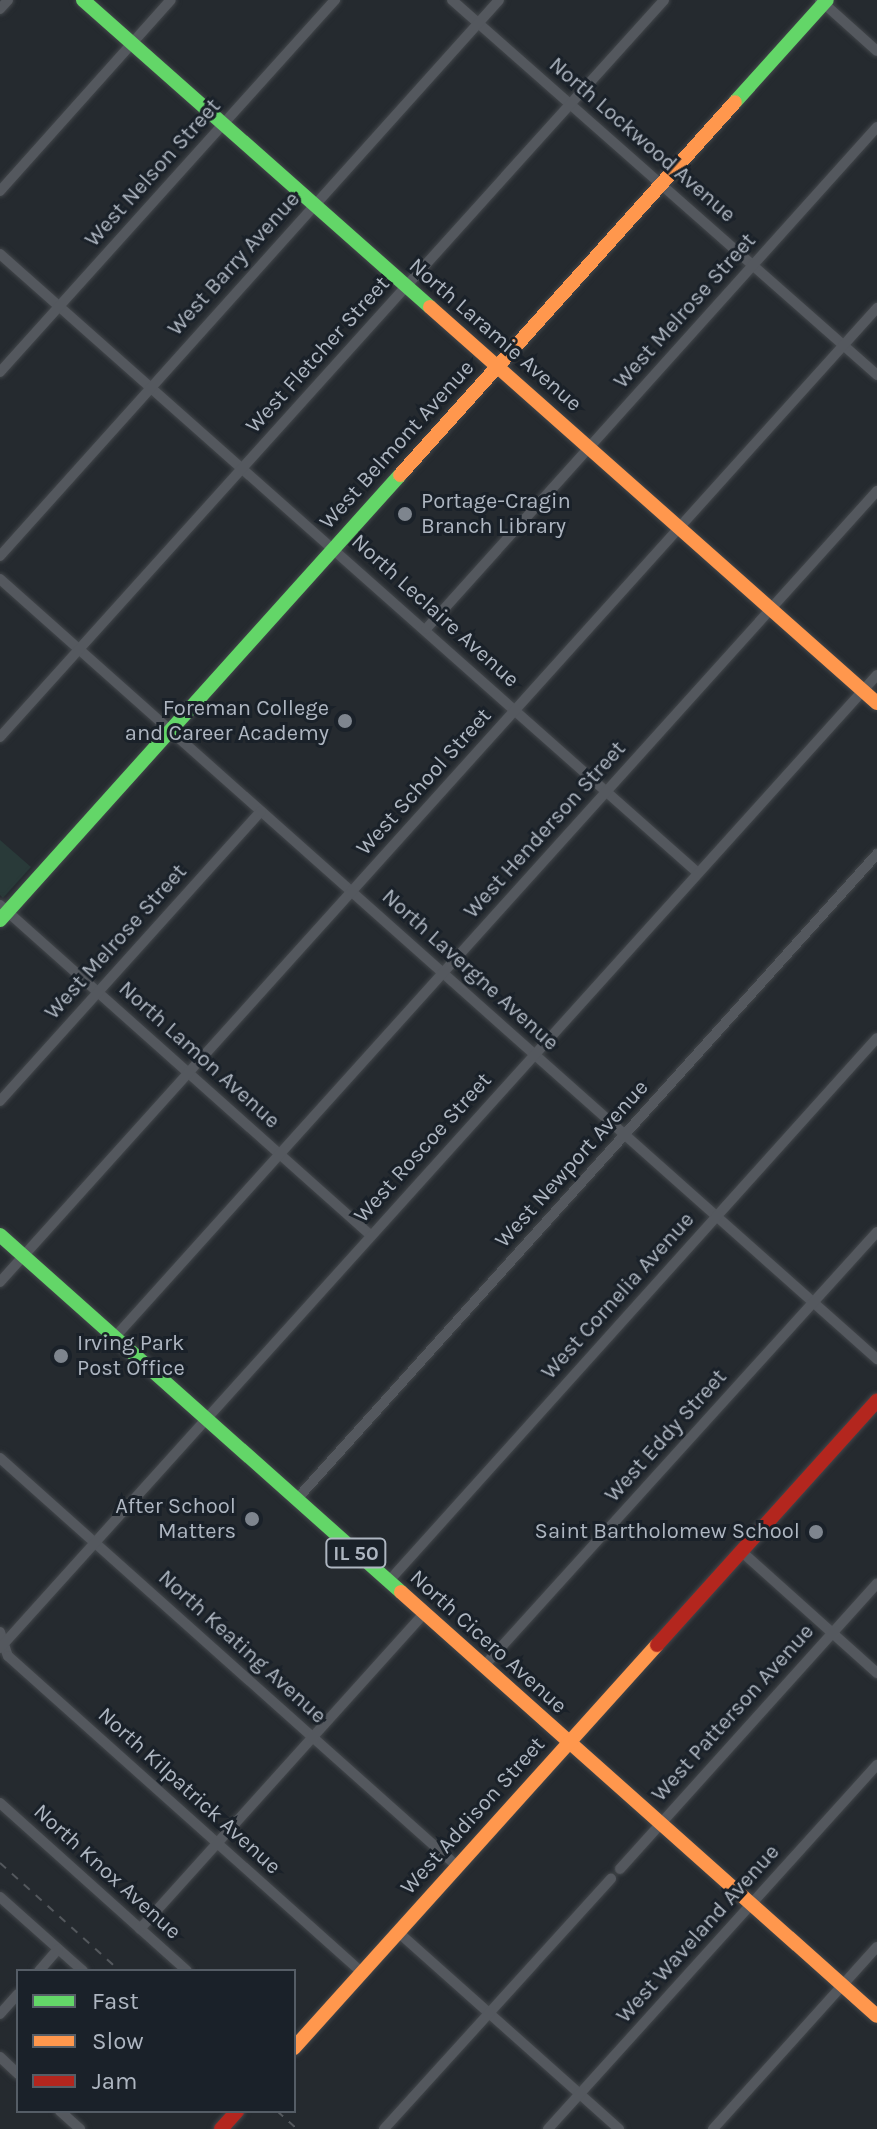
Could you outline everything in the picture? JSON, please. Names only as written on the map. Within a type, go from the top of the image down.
[{"type":"main road","name":"North Laramie Avenue","points":[[83,0],[877,703]]},
{"type":"main road","name":"West Belmont Avenue","points":[[2,912],[171,730],[824,1]]},
{"type":"main road","name":"North Cicero Avenue","points":[[0,1235],[877,2016]]},
{"type":"main road","name":"West Addison Street","points":[[296,2046],[877,1401]]},
{"type":"main road","points":[[221,2129],[235,2113]]},
{"type":"street","points":[[0,9],[8,0]]},
{"type":"street","points":[[0,191],[171,0]]},
{"type":"street","name":"West Nelson Street","points":[[0,372],[335,0]]},
{"type":"street","name":"North Lockwood Avenue","points":[[452,0],[877,375]]},
{"type":"street","name":"West Barry Avenue","points":[[0,556],[499,0]]},
{"type":"street","name":"West Fletcher Street","points":[[0,737],[664,0]]},
{"type":"street","points":[[824,1],[877,51]]},
{"type":"street","name":"West Melrose Street","points":[[426,629],[877,127]]},
{"type":"street","name":"North Leclaire Avenue","points":[[0,254],[335,547],[698,873]]},
{"type":"street","name":"West School Street","points":[[0,1282],[877,308]]},
{"type":"street","name":"West Henderson Street","points":[[115,1337],[877,491]]},
{"type":"street","name":"North Lavergne Avenue","points":[[0,579],[877,1359]]},
{"type":"street","name":"West Roscoe Street","points":[[2,1646],[877,675]]},
{"type":"street","name":"West Melrose Street","points":[[0,1101],[261,811]]},
{"type":"street","name":"West Newport Avenue","points":[[296,1500],[877,854]]},
{"type":"street","name":"North Lamon Avenue","points":[[2,912],[98,992],[371,1235]]},
{"type":"street","name":"West Cornelia Avenue","points":[[388,1582],[877,1038]]},
{"type":"street","name":"West Eddy Street","points":[[483,1667],[877,1232]]},
{"type":"street","name":"North Keating Avenue","points":[[0,1458],[457,1866]]},
{"type":"street","points":[[741,1551],[877,1673]]},
{"type":"street","name":"West Patterson Avenue","points":[[620,1869],[877,1584]]},
{"type":"street","points":[[140,1929],[424,1614]]},
{"type":"street","name":"North Kilpatrick Avenue","points":[[0,1632],[2,1646],[8,1656],[362,1972]]},
{"type":"street","name":"West Waveland Avenue","points":[[548,2129],[877,1765]]},
{"type":"street","name":"North Knox Avenue","points":[[0,1803],[185,1969]]},
{"type":"street","points":[[384,2129],[611,1879]]},
{"type":"street","points":[[0,1897],[81,1969]]},
{"type":"street","points":[[398,1932],[619,2129]]},
{"type":"street","points":[[713,2129],[877,1947]]},
{"type":"street","points":[[41,1969],[58,1949]]},
{"type":"street","points":[[0,2014],[16,1996]]},
{"type":"street","points":[[0,2057],[16,2072]]},
{"type":"street","points":[[62,2113],[80,2129]]},
{"type":"shaded area","points":[[0,840],[31,867],[3,898],[0,895]]},
{"type":"railway","points":[[0,1863],[118,1969]]},
{"type":"railway","points":[[279,2113],[297,2129]]},
{"type":"traffic: fast","points":[[83,0],[430,307]]},
{"type":"traffic: fast","points":[[735,102],[827,0]]},
{"type":"traffic: fast","points":[[0,920],[400,475]]},
{"type":"traffic: fast","points":[[0,1235],[401,1592]]},
{"type":"traffic: slow","points":[[400,475],[735,102]]},
{"type":"traffic: slow","points":[[430,307],[877,703]]},
{"type":"traffic: slow","points":[[401,1592],[877,2016]]},
{"type":"traffic: slow","points":[[296,2046],[657,1645]]},
{"type":"traffic: jam","points":[[657,1645],[877,1401]]},
{"type":"traffic: jam","points":[[221,2129],[235,2113]]},
{"type":"place","name":"Portage-Cragin Branch Library","points":[[405,514]]},
{"type":"place","name":"Foreman College and Career Academy","points":[[345,721]]},
{"type":"place","name":"Irving Park Post Office","points":[[61,1356]]},
{"type":"place","name":"After School Matters","points":[[252,1519]]},
{"type":"place","name":"Saint Bartholomew School","points":[[816,1532]]}]
